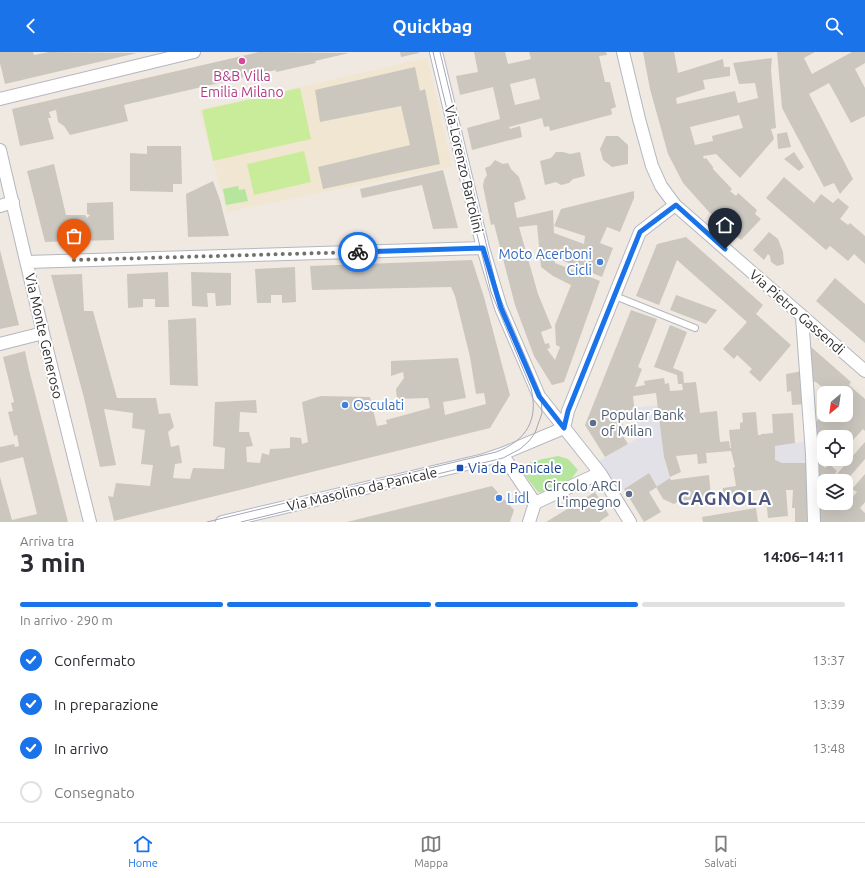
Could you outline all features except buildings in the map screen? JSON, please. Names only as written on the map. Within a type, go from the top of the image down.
[{"type":"street","points":[[0,99],[194,52]]},
{"type":"street","name":"Via Lorenzo Bartolini","points":[[436,52],[483,248],[501,308],[539,396],[600,473],[630,522]]},
{"type":"street","name":"Via Pietro Gassendi","points":[[623,52],[638,119],[652,166],[661,186],[676,205],[865,371]]},
{"type":"street","name":"Via Monte Generoso","points":[[0,150],[43,333],[90,522]]},
{"type":"street","points":[[0,206],[13,202]]},
{"type":"street","points":[[564,428],[568,411],[640,232],[676,205]]},
{"type":"street","points":[[27,262],[483,248]]},
{"type":"street","points":[[802,317],[812,454],[814,522]]},
{"type":"street","points":[[0,344],[43,333]]},
{"type":"street","name":"Via Masolino da Panicale","points":[[222,522],[502,454],[564,428]]},
{"type":"street","points":[[502,454],[535,503]]},
{"type":"street","points":[[529,522],[535,503],[600,473]]},
{"type":"lane","points":[[615,296],[695,328]]},
{"type":"shaded area","points":[[427,58],[452,166],[227,212],[199,110]]},
{"type":"shaded area","points":[[698,400],[706,453],[664,457],[670,478],[657,487],[649,473],[614,495],[594,464],[638,438],[634,408]]},
{"type":"shaded area","points":[[808,441],[810,469],[782,473],[757,449]]},
{"type":"green space","points":[[300,88],[311,139],[213,161],[202,110]]},
{"type":"green space","points":[[304,151],[311,182],[254,195],[247,164]]},
{"type":"green space","points":[[238,186],[239,190],[245,189],[248,201],[226,205],[223,189]]},
{"type":"green space","points":[[558,456],[568,459],[578,470],[572,478],[544,493],[538,492],[521,470],[522,465]]},
{"type":"tram line","points":[[207,522],[496,452],[515,442],[528,428],[533,410],[531,388],[491,292],[433,52]]},
{"type":"tram line","points":[[241,522],[503,458],[520,449],[535,433],[542,413],[541,394],[498,293],[440,52]]},
{"type":"way so far","points":[[74,260],[358,252]]},
{"type":"place","name":"B&B Villa Emilia Milano","points":[[242,61]]},
{"type":"place","name":"Moto Acerboni Cicli","points":[[600,262]]},
{"type":"place","name":"Osculati","points":[[345,405]]},
{"type":"place","name":"Popular Bank of Milan","points":[[593,423]]},
{"type":"place","name":"Via da Panicale","points":[[460,468]]},
{"type":"place","name":"Circolo ARCI L'impegno","points":[[629,494]]},
{"type":"place","name":"Lidl","points":[[499,498]]},
{"type":"district","name":"CAGNOLA","points":[[725,499]]},
{"type":"route","points":[[358,252],[483,248],[501,308],[539,396],[564,428],[568,411],[640,232],[676,205],[725,249]]}]
